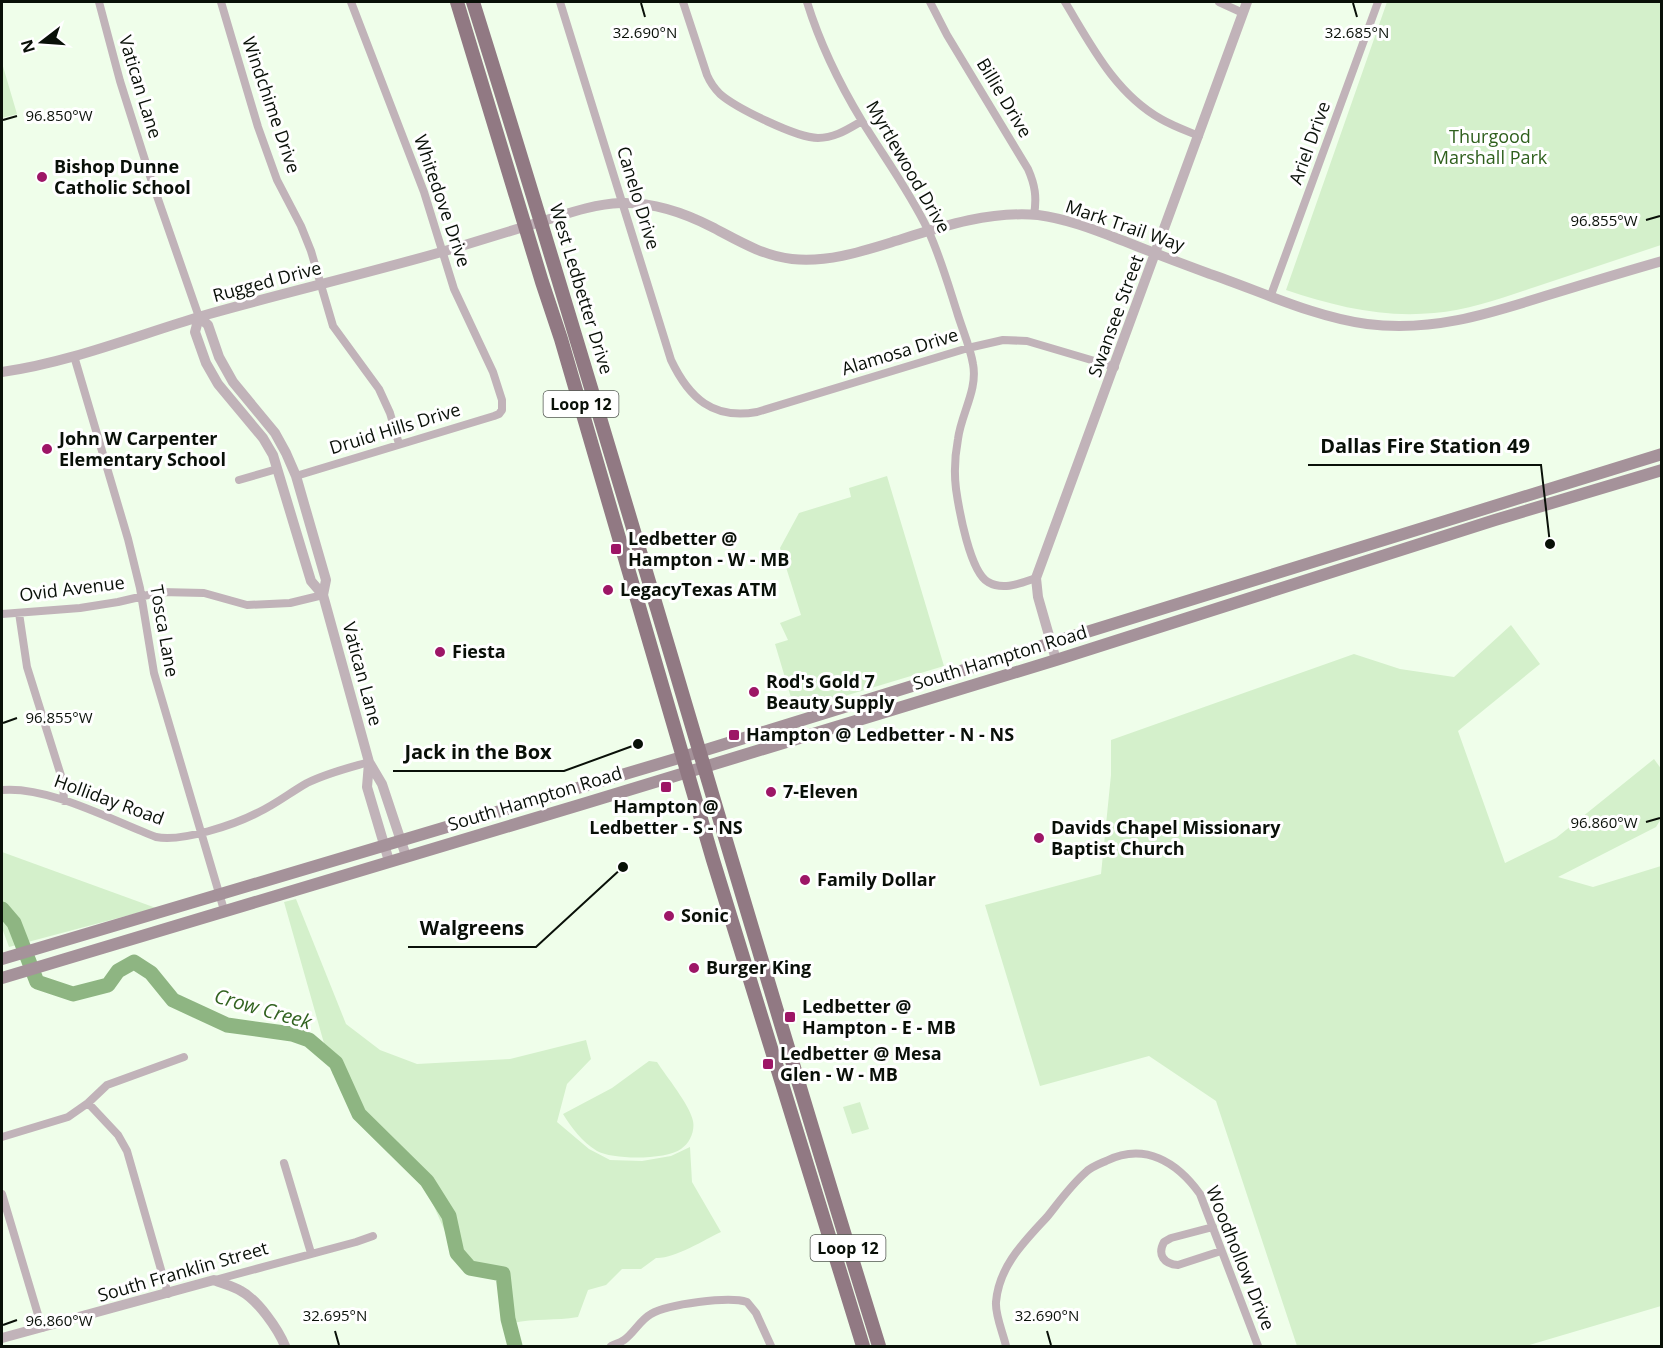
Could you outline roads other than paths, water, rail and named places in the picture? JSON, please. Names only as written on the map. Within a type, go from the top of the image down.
[{"type":"main road","name":"West Ledbetter Drive","points":[[457,2],[561,339],[736,936],[863,1347]]},
{"type":"main road","name":"West Ledbetter Drive","points":[[473,2],[542,221],[703,768],[879,1347]]},
{"type":"main road","name":"South Hampton Road","points":[[6,976],[1056,660],[1493,514],[1662,454]]},
{"type":"main road","name":"South Hampton Road","points":[[4,958],[699,752],[1165,608],[1493,514],[1662,470]]},
{"type":"main road","points":[[1165,608],[1169,624]]},
{"type":"main road","points":[[644,626],[661,623]]},
{"type":"main road","points":[[934,679],[936,695]]},
{"type":"main road","points":[[463,822],[468,838]]},
{"type":"main road","points":[[736,936],[753,930]]},
{"type":"main road","points":[[772,1049],[787,1084],[795,1096],[802,1098]]},
{"type":"main road","points":[[800,1138],[808,1138],[826,1175]]},
{"type":"street","name":"Vatican Lane","points":[[99,2],[120,81],[150,177],[199,317],[208,326],[219,357],[232,382],[275,433],[286,453],[296,476],[326,580],[323,595]]},
{"type":"street","name":"Windchime Drive","points":[[221,2],[261,138],[278,180],[301,226],[333,326],[379,390],[390,412],[399,444]]},
{"type":"street","name":"Whitedove Drive","points":[[351,2],[424,192],[454,289],[493,372],[502,400],[502,410]]},
{"type":"street","name":"Canelo Drive","points":[[560,2],[671,360],[687,389],[697,399]]},
{"type":"street","points":[[683,2],[712,86],[729,101],[804,136],[818,138],[830,136],[861,121]]},
{"type":"street","name":"Myrtlewood Drive","points":[[807,2],[827,59],[861,121],[915,205],[928,230],[973,363],[974,375],[958,438],[955,464],[956,488],[978,573],[986,581],[996,585],[1011,585],[1036,578]]},
{"type":"street","name":"Billie Drive","points":[[930,2],[947,35],[1028,169],[1035,185],[1037,201],[1034,215]]},
{"type":"street","points":[[1065,2],[1101,61],[1117,82],[1139,104],[1161,120],[1199,136]]},
{"type":"street","points":[[1219,2],[1243,13]]},
{"type":"street","name":"Swansee Street","points":[[1036,578],[1247,2]]},
{"type":"street","name":"Ariel Drive","points":[[1271,295],[1378,2]]},
{"type":"street","name":"Mark Trail Way","points":[[542,221],[582,209],[622,203],[649,204],[675,211],[749,246],[788,259],[811,260],[861,252],[928,230],[975,219],[999,215],[1034,215],[1081,226],[1309,310],[1364,323],[1392,326],[1440,324],[1476,318],[1662,261]]},
{"type":"street","name":"Rugged Drive","points":[[2,372],[74,356],[199,317],[444,251],[542,221]]},
{"type":"street","name":"Vatican Lane","points":[[199,317],[195,332],[206,363],[218,384],[263,438],[273,455],[311,581],[323,595],[369,762],[382,784],[406,856]]},
{"type":"street","name":"Alamosa Drive","points":[[697,399],[711,408],[731,413],[758,412],[968,348],[1003,340],[1027,340],[1115,367]]},
{"type":"street","name":"Tosca Lane","points":[[74,356],[120,506],[141,597],[153,673],[224,910]]},
{"type":"street","name":"Druid Hills Drive","points":[[296,476],[494,416],[502,410]]},
{"type":"street","points":[[239,480],[277,469],[296,476]]},
{"type":"street","points":[[1036,578],[1038,597],[1056,660]]},
{"type":"street","name":"Ovid Avenue","points":[[2,614],[80,608],[161,592],[204,593],[248,605],[290,603],[323,595]]},
{"type":"street","points":[[19,613],[27,667],[63,782],[64,801]]},
{"type":"street","name":"Vatican Lane","points":[[369,762],[367,788],[389,861]]},
{"type":"street","name":"Holliday Road","points":[[2,790],[20,789],[64,801],[156,837],[181,838],[259,812],[298,788],[325,775],[369,762]]},
{"type":"street","points":[[2,1137],[68,1117],[107,1086],[184,1057]]},
{"type":"street","points":[[88,1103],[118,1135],[127,1151],[168,1294]]},
{"type":"street","name":"Woodhollow Drive","points":[[1006,1347],[996,1304],[999,1287],[1010,1259],[1087,1171],[1110,1158],[1127,1154],[1148,1155],[1160,1159],[1181,1172],[1200,1194],[1258,1347]]},
{"type":"street","points":[[284,1163],[311,1252]]},
{"type":"street","points":[[2,1194],[42,1328]]},
{"type":"street","points":[[1213,1227],[1164,1242],[1161,1254],[1163,1260],[1178,1265],[1221,1251]]},
{"type":"street","name":"South Franklin Street","points":[[2,1338],[372,1236]]},
{"type":"street","points":[[214,1280],[242,1291],[256,1304],[273,1324],[285,1347]]},
{"type":"street","points":[[611,1347],[625,1340],[650,1314],[696,1302],[732,1299],[747,1302],[756,1312],[771,1347]]},
{"type":"waterway","name":"Crow Creek","points":[[2,909],[14,923],[37,982],[73,994],[108,985],[118,971],[134,962],[151,973],[173,1000],[227,1025],[292,1034],[309,1040],[336,1063],[359,1114],[427,1181],[449,1216],[457,1253],[470,1268],[503,1274],[508,1319],[515,1346]]},
{"type":"place","name":"Bishop Dunne Catholic School","points":[[42,177]]},
{"type":"place","name":"John W Carpenter Elementary School","points":[[47,449]]},
{"type":"place","name":"Dallas Fire Station 49","points":[[1550,544]]},
{"type":"place","name":"Ledbetter @ Hampton - W - MB","points":[[616,549]]},
{"type":"place","name":"LegacyTexas ATM","points":[[608,590]]},
{"type":"place","name":"Fiesta","points":[[440,652]]},
{"type":"place","name":"Rod's Gold 7 Beauty Supply","points":[[754,692]]},
{"type":"place","name":"Hampton @ Ledbetter - N - NS","points":[[734,735]]},
{"type":"place","name":"Jack in the Box","points":[[638,744]]},
{"type":"place","name":"Hampton @ Ledbetter - S - NS","points":[[666,787]]},
{"type":"place","name":"7-Eleven","points":[[771,792]]},
{"type":"place","name":"Davids Chapel Missionary Baptist Church","points":[[1039,838]]},
{"type":"place","name":"Walgreens","points":[[623,867]]},
{"type":"place","name":"Family Dollar","points":[[805,880]]},
{"type":"place","name":"Sonic","points":[[669,916]]},
{"type":"place","name":"Burger King","points":[[694,968]]},
{"type":"place","name":"Ledbetter @ Hampton - E - MB","points":[[790,1017]]},
{"type":"place","name":"Ledbetter @ Mesa Glen - W - MB","points":[[768,1064]]},
{"type":"park label","name":"Thurgood Marshall Park","points":[[1490,147]]}]
